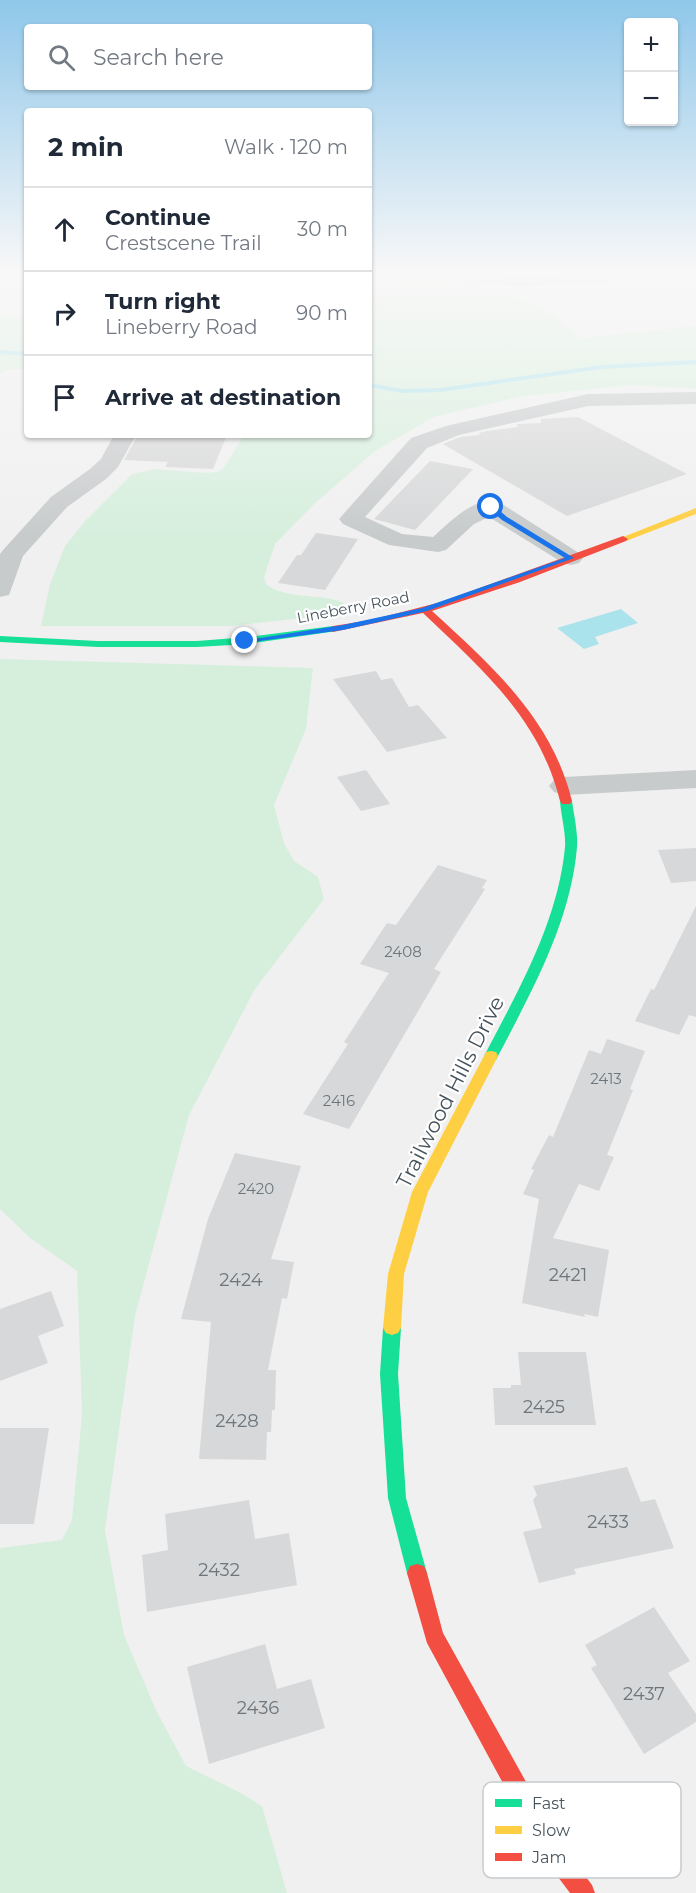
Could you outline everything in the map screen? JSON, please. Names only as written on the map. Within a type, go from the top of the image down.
[{"type":"street","points":[[571,558],[491,507],[466,519],[438,545],[397,540],[351,519],[419,443],[453,430],[588,400],[696,398]]},
{"type":"street","points":[[0,590],[12,554],[59,502],[98,474],[110,462],[123,438]]},
{"type":"street","name":"Lineberry Road","points":[[0,639],[150,645],[245,641],[343,628],[424,610],[696,512]]},
{"type":"street","name":"Trailwood Hills Drive","points":[[424,610],[484,666],[537,728],[564,786],[571,845],[556,919],[536,969],[420,1192],[396,1274],[389,1374],[397,1498],[434,1636],[514,1782]]},
{"type":"street","points":[[564,786],[696,779]]},
{"type":"street","name":"Trailwood Hills Drive","points":[[573,1878],[584,1893]]},
{"type":"green space","points":[[0,359],[24,359],[24,370],[12,369],[0,373]]},
{"type":"green space","points":[[372,359],[696,359],[696,389],[632,385],[518,397],[434,417],[375,451],[314,504],[275,544],[264,577],[266,584],[284,593],[325,598],[344,603],[344,607],[331,615],[230,626],[41,626],[50,584],[65,546],[86,520],[132,474],[155,469],[206,473],[223,469],[242,438],[372,438]]},
{"type":"green space","points":[[0,659],[313,668],[306,729],[274,805],[284,843],[294,861],[318,877],[324,899],[255,989],[189,1115],[135,1316],[105,1530],[124,1635],[156,1710],[186,1766],[262,1806],[287,1893],[0,1893],[0,1548],[62,1540],[72,1520],[82,1414],[77,1271],[30,1238],[0,1209]]},
{"type":"water","points":[[621,609],[638,623],[595,637],[599,644],[584,649],[557,628]]},
{"type":"building","points":[[578,417],[687,474],[567,516],[443,444],[460,437],[518,427],[517,424],[541,423],[541,419]]},
{"type":"building","points":[[136,438],[226,438],[213,469],[165,467],[168,462],[124,460]]},
{"type":"building","points":[[430,461],[473,469],[415,530],[374,519]]},
{"type":"building","points":[[316,533],[358,539],[325,590],[278,583],[297,555],[301,555]]},
{"type":"building","points":[[376,671],[381,680],[392,678],[409,707],[418,705],[447,738],[387,752],[333,679]]},
{"type":"building","points":[[366,770],[390,804],[361,811],[337,777]]},
{"type":"building","points":[[696,848],[696,881],[671,883],[658,850]]},
{"type":"building","points":[[438,865],[487,880],[482,888],[485,889],[434,969],[441,972],[349,1129],[303,1114],[348,1044],[344,1042],[389,973],[360,964],[387,923],[396,925]]},
{"type":"building","points":[[696,906],[696,1017],[689,1015],[679,1035],[635,1021],[651,989],[654,990]]},
{"type":"building","points":[[607,1039],[645,1051],[630,1089],[633,1090],[607,1155],[614,1157],[599,1191],[579,1184],[553,1238],[609,1250],[598,1317],[584,1314],[585,1317],[522,1303],[539,1199],[523,1194],[534,1170],[531,1169],[549,1135],[553,1137],[589,1050],[601,1054]]},
{"type":"building","points":[[235,1153],[301,1166],[271,1259],[294,1262],[287,1299],[282,1298],[268,1370],[276,1370],[275,1410],[272,1410],[271,1432],[267,1432],[266,1460],[199,1459],[211,1322],[181,1319],[208,1219]]},
{"type":"building","points":[[51,1291],[64,1326],[38,1336],[48,1363],[0,1381],[0,1309]]},
{"type":"building","points":[[518,1352],[586,1352],[596,1425],[495,1425],[493,1388],[511,1388],[511,1385],[521,1385]]},
{"type":"building","points":[[0,1428],[49,1428],[34,1524],[0,1524]]},
{"type":"building","points":[[627,1467],[641,1502],[655,1499],[674,1548],[574,1569],[576,1574],[539,1583],[523,1532],[542,1528],[533,1500],[537,1495],[533,1486]]},
{"type":"building","points":[[249,1500],[255,1539],[289,1533],[297,1585],[147,1612],[142,1555],[168,1550],[165,1514]]},
{"type":"building","points":[[654,1607],[690,1661],[668,1673],[696,1714],[696,1722],[644,1754],[591,1668],[597,1665],[585,1645]]},
{"type":"building","points":[[265,1644],[277,1689],[311,1679],[325,1728],[209,1764],[187,1667]]},
{"type":"waterway","points":[[372,386],[402,391],[440,390],[602,367],[696,362]]},
{"type":"traffic: fast","points":[[0,639],[98,644],[197,644],[333,629]]},
{"type":"traffic: fast","points":[[491,1056],[541,955],[560,903],[571,847],[566,801]]},
{"type":"traffic: fast","points":[[392,1328],[389,1374],[397,1498],[417,1573]]},
{"type":"traffic: slow","points":[[623,539],[696,511]]},
{"type":"traffic: slow","points":[[392,1328],[396,1274],[420,1192],[491,1056]]},
{"type":"traffic: jam","points":[[333,629],[371,623],[444,604],[623,539]]},
{"type":"traffic: jam","points":[[425,610],[490,672],[531,721],[547,747],[559,774],[566,801]]},
{"type":"traffic: jam","points":[[417,1573],[434,1636],[514,1782]]},
{"type":"traffic: jam","points":[[573,1878],[584,1893]]},
{"type":"route","points":[[245,641],[343,628],[424,610],[486,590],[571,558],[491,507]]}]
